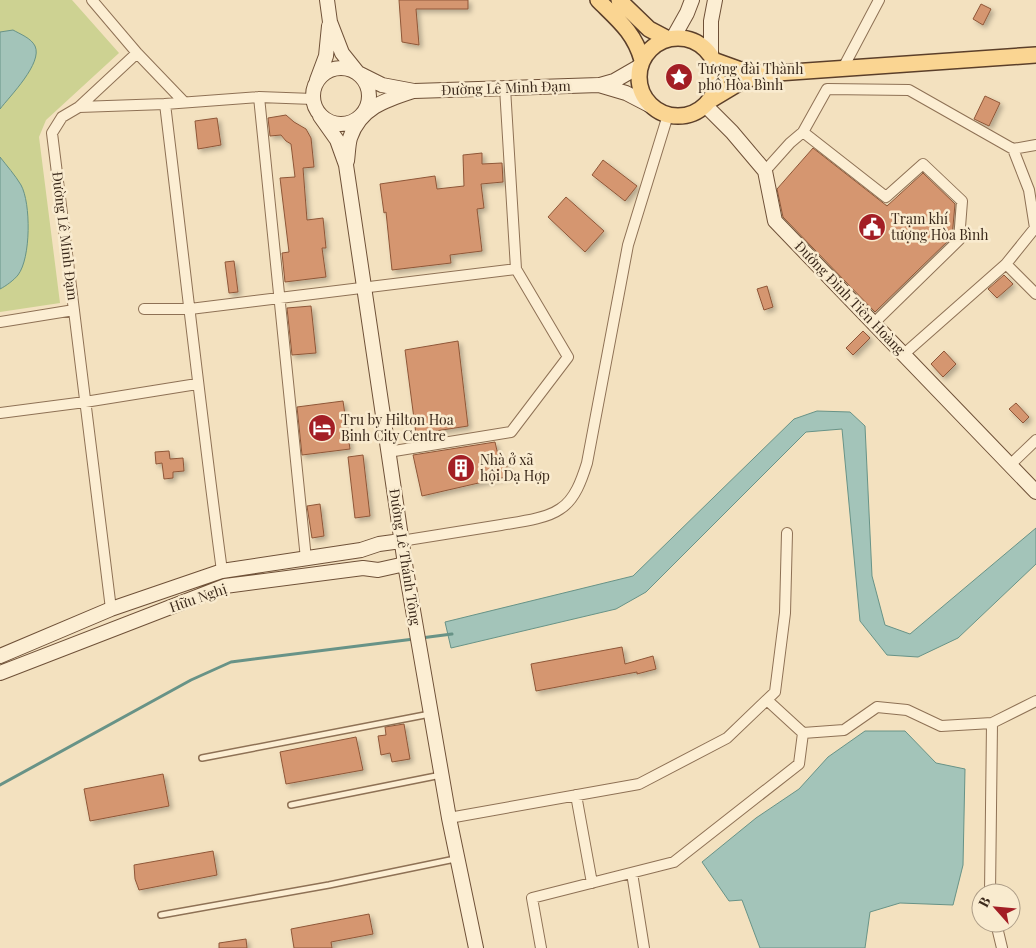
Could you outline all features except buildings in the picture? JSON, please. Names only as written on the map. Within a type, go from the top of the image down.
[{"type":"main road","points":[[327,0],[330,22],[342,53],[364,80],[368,88],[369,98],[367,107],[362,115]]},
{"type":"main road","points":[[598,0],[631,33],[639,48],[641,63],[640,88],[644,98],[651,106],[668,115],[688,115],[739,83],[763,74]]},
{"type":"main road","points":[[618,0],[648,29],[671,38],[684,38],[694,41],[704,47],[712,58],[738,69],[763,74],[1036,55]]},
{"type":"main road","points":[[641,63],[653,47],[671,38],[687,13],[692,0]]},
{"type":"main road","points":[[706,104],[714,92],[717,82],[712,58],[711,20],[715,0]]},
{"type":"main road","points":[[330,22],[326,56],[314,89],[313,99],[315,108],[320,116],[337,124],[346,124],[355,121],[385,100],[414,91]]},
{"type":"main road","name":"Đường Lê Minh Đạm","points":[[414,91],[599,85],[614,81],[641,63]]},
{"type":"main road","points":[[317,81],[332,69],[341,68],[350,69],[382,85],[414,91]]},
{"type":"main road","name":"Đường Lê Minh Đạm","points":[[599,85],[626,92],[651,106]]},
{"type":"main road","name":"Đường Đinh Tiên Hoàng","points":[[706,104],[765,171],[776,221],[1036,492]]},
{"type":"main road","name":"Đường Lê Thánh Tông","points":[[346,165],[350,138],[362,115]]},
{"type":"main road","name":"Đường Lê Thánh Tông","points":[[320,116],[337,140],[346,165],[401,541],[441,775],[476,948]]},
{"type":"main road","name":"Hữu Nghị","points":[[0,656],[111,610],[222,570],[306,558],[401,541]]},
{"type":"main road","name":"Hữu Nghị","points":[[0,673],[225,586],[363,568],[378,570],[405,564]]},
{"type":"main road","points":[[164,591],[170,607]]},
{"type":"street","points":[[92,0],[184,102]]},
{"type":"street","points":[[843,68],[879,0]]},
{"type":"street","name":"Đường Lê Minh Đạm","points":[[111,610],[52,133],[62,117],[79,107],[138,52]]},
{"type":"street","points":[[388,452],[511,432],[568,357],[516,269],[505,88]]},
{"type":"street","points":[[765,171],[790,143],[803,132],[827,88],[905,90],[922,96],[1013,149],[1030,190],[1035,228],[1006,264],[904,354]]},
{"type":"street","points":[[259,97],[306,558]]},
{"type":"street","points":[[79,107],[165,104],[259,97],[313,99]]},
{"type":"street","points":[[165,104],[197,384],[222,570]]},
{"type":"street","points":[[401,541],[522,521],[546,515],[561,509],[572,498],[581,482],[589,454],[628,245],[668,115]]},
{"type":"street","points":[[803,132],[886,197],[923,164],[962,201],[959,240],[874,323]]},
{"type":"street","points":[[1013,149],[1036,145]]},
{"type":"street","points":[[1006,264],[1036,294]]},
{"type":"street","points":[[144,309],[190,310],[516,269]]},
{"type":"street","points":[[0,322],[74,310]]},
{"type":"street","points":[[0,413],[197,384]]},
{"type":"street","points":[[1010,464],[1036,440]]},
{"type":"street","points":[[449,818],[639,784],[727,738],[775,692],[785,613],[788,533]]},
{"type":"street","points":[[767,700],[803,733],[844,730],[877,707],[907,710],[941,726],[992,723],[1036,701]]},
{"type":"street","points":[[990,883],[992,723]]},
{"type":"street","points":[[542,948],[532,898],[674,862],[799,764],[803,733]]},
{"type":"street","points":[[576,796],[592,883]]},
{"type":"street","points":[[632,873],[644,948]]},
{"type":"street","points":[[998,933],[1002,948]]},
{"type":"lane","points":[[202,758],[430,714]]},
{"type":"lane","points":[[291,805],[441,775]]},
{"type":"lane","points":[[161,915],[329,885],[457,858]]},
{"type":"green space","points":[[0,0],[72,0],[119,53],[46,120],[39,137],[60,303],[0,312]]},
{"type":"water","points":[[13,30],[31,41],[35,46],[36,53],[30,70],[0,109],[0,32]]},
{"type":"water","points":[[0,157],[21,185],[27,204],[28,230],[22,267],[14,279],[0,289]]},
{"type":"water","points":[[817,411],[850,412],[865,426],[872,576],[885,625],[910,634],[1036,528],[1036,564],[958,638],[918,657],[887,655],[860,621],[842,429],[806,432],[646,592],[616,609],[451,648],[445,622],[633,576],[794,419]]},
{"type":"water","points":[[865,731],[905,731],[936,763],[965,769],[963,865],[953,905],[900,903],[870,912],[865,948],[760,948],[742,900],[729,901],[702,862],[756,818],[799,789],[828,757]]},
{"type":"waterway","points":[[421,638],[452,634]]},
{"type":"waterway","points":[[0,785],[191,680],[231,662],[414,639]]},
{"type":"place","name":"Tượng đài Thành phố Hòa Bình","points":[[679,77]]},
{"type":"place","name":"Trạm khí tượng Hòa Bình","points":[[872,227]]},
{"type":"place","name":"Tru by Hilton Hoa Binh City Centre","points":[[322,428]]},
{"type":"place","name":"Nhà ở xã hội Dạ Hợp","points":[[461,468]]}]
